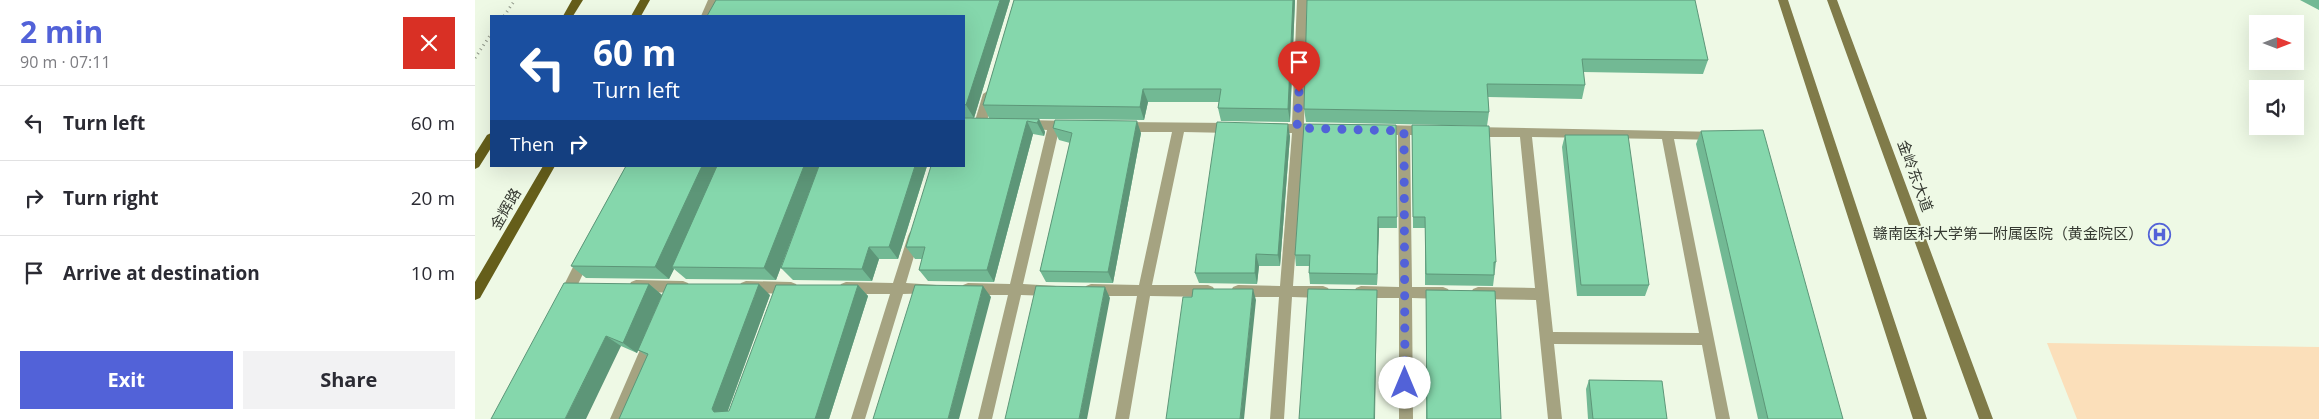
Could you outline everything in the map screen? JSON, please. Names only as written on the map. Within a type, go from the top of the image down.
[{"type":"main road","points":[[569,15],[578,0]]},
{"type":"main road","points":[[637,15],[645,0]]},
{"type":"main road","points":[[1783,0],[1919,419]]},
{"type":"main road","name":"金岭东大道","points":[[1832,0],[1986,419]]},
{"type":"main road","points":[[475,164],[490,140]]},
{"type":"main road","name":"金辉路","points":[[475,294],[548,167]]},
{"type":"street","points":[[706,15],[713,0]]},
{"type":"street","points":[[1277,419],[1297,128],[1302,0]]},
{"type":"street","points":[[965,124],[985,124],[991,86]]},
{"type":"street","points":[[1017,125],[1083,126]]},
{"type":"street","points":[[985,419],[1054,126]]},
{"type":"street","points":[[1111,127],[1336,129]]},
{"type":"street","points":[[1122,419],[1144,291],[1179,127]]},
{"type":"street","points":[[1365,130],[1441,131]]},
{"type":"street","points":[[1404,131],[1405,419]]},
{"type":"street","points":[[1460,132],[1731,135]]},
{"type":"street","points":[[1525,132],[1555,419]]},
{"type":"street","points":[[1667,134],[1723,419]]},
{"type":"street","points":[[858,419],[918,223]]},
{"type":"street","points":[[558,311],[593,243]]},
{"type":"street","points":[[667,304],[682,269]]},
{"type":"street","points":[[571,286],[589,286]]},
{"type":"street","points":[[627,286],[694,287]]},
{"type":"street","points":[[733,287],[801,288]]},
{"type":"street","points":[[830,288],[1542,294]]},
{"type":"street","points":[[617,419],[655,331]]},
{"type":"street","points":[[1547,338],[1707,338]]},
{"type":"path","points":[[504,15],[515,0]]},
{"type":"path","points":[[475,58],[490,36]]},
{"type":"shaded area","points":[[2047,343],[2319,347],[2319,419],[2077,419]]},
{"type":"building","points":[[716,0],[1000,0],[966,105],[965,15],[708,15]]},
{"type":"building","points":[[1014,0],[1293,0],[1288,109],[1218,108],[1221,89],[1143,89],[1140,107],[983,105]]},
{"type":"building","points":[[1307,0],[1695,0],[1708,60],[1582,59],[1585,85],[1487,84],[1489,112],[1304,109]]},
{"type":"building","points":[[965,118],[1039,119],[1037,123],[1027,121],[987,270],[919,270],[925,247],[906,247],[931,167],[965,167]]},
{"type":"building","points":[[1055,120],[1137,121],[1108,272],[1040,271],[1072,133],[1053,128]]},
{"type":"building","points":[[1217,122],[1288,124],[1278,255],[1256,254],[1255,273],[1195,273]]},
{"type":"building","points":[[1304,124],[1396,125],[1397,217],[1378,217],[1377,274],[1309,273],[1310,255],[1295,255]]},
{"type":"building","points":[[1412,125],[1489,126],[1496,262],[1494,262],[1494,275],[1426,274],[1425,217],[1413,217]]},
{"type":"building","points":[[1763,130],[1843,419],[1768,419],[1701,131]]},
{"type":"building","points":[[1565,135],[1628,135],[1649,285],[1581,285]]},
{"type":"building","points":[[625,167],[702,167],[655,267],[571,266]]},
{"type":"building","points":[[717,167],[804,167],[764,268],[672,267]]},
{"type":"building","points":[[819,167],[915,167],[889,247],[869,247],[862,269],[781,268]]},
{"type":"building","points":[[564,283],[649,284],[623,343],[606,336],[565,419],[491,419]]},
{"type":"building","points":[[667,284],[759,284],[712,409],[714,412],[729,411],[776,285],[858,285],[815,419],[619,419],[648,354],[638,350]]},
{"type":"building","points":[[915,285],[983,286],[948,419],[873,419]]},
{"type":"building","points":[[1036,286],[1105,287],[1079,419],[1005,419]]},
{"type":"building","points":[[1193,289],[1253,289],[1240,419],[1166,419],[1183,297],[1192,297]]},
{"type":"building","points":[[1308,289],[1377,290],[1374,419],[1299,419]]},
{"type":"building","points":[[1426,290],[1495,291],[1501,419],[1427,419]]},
{"type":"building","points":[[1589,380],[1662,381],[1667,419],[1593,419]]},
{"type":"place","name":"赣南医科大学第一附属医院（黄金院区）","points":[[2159,234]]},
{"type":"route","points":[[1299,92],[1297,128],[1404,131],[1405,383]]}]
